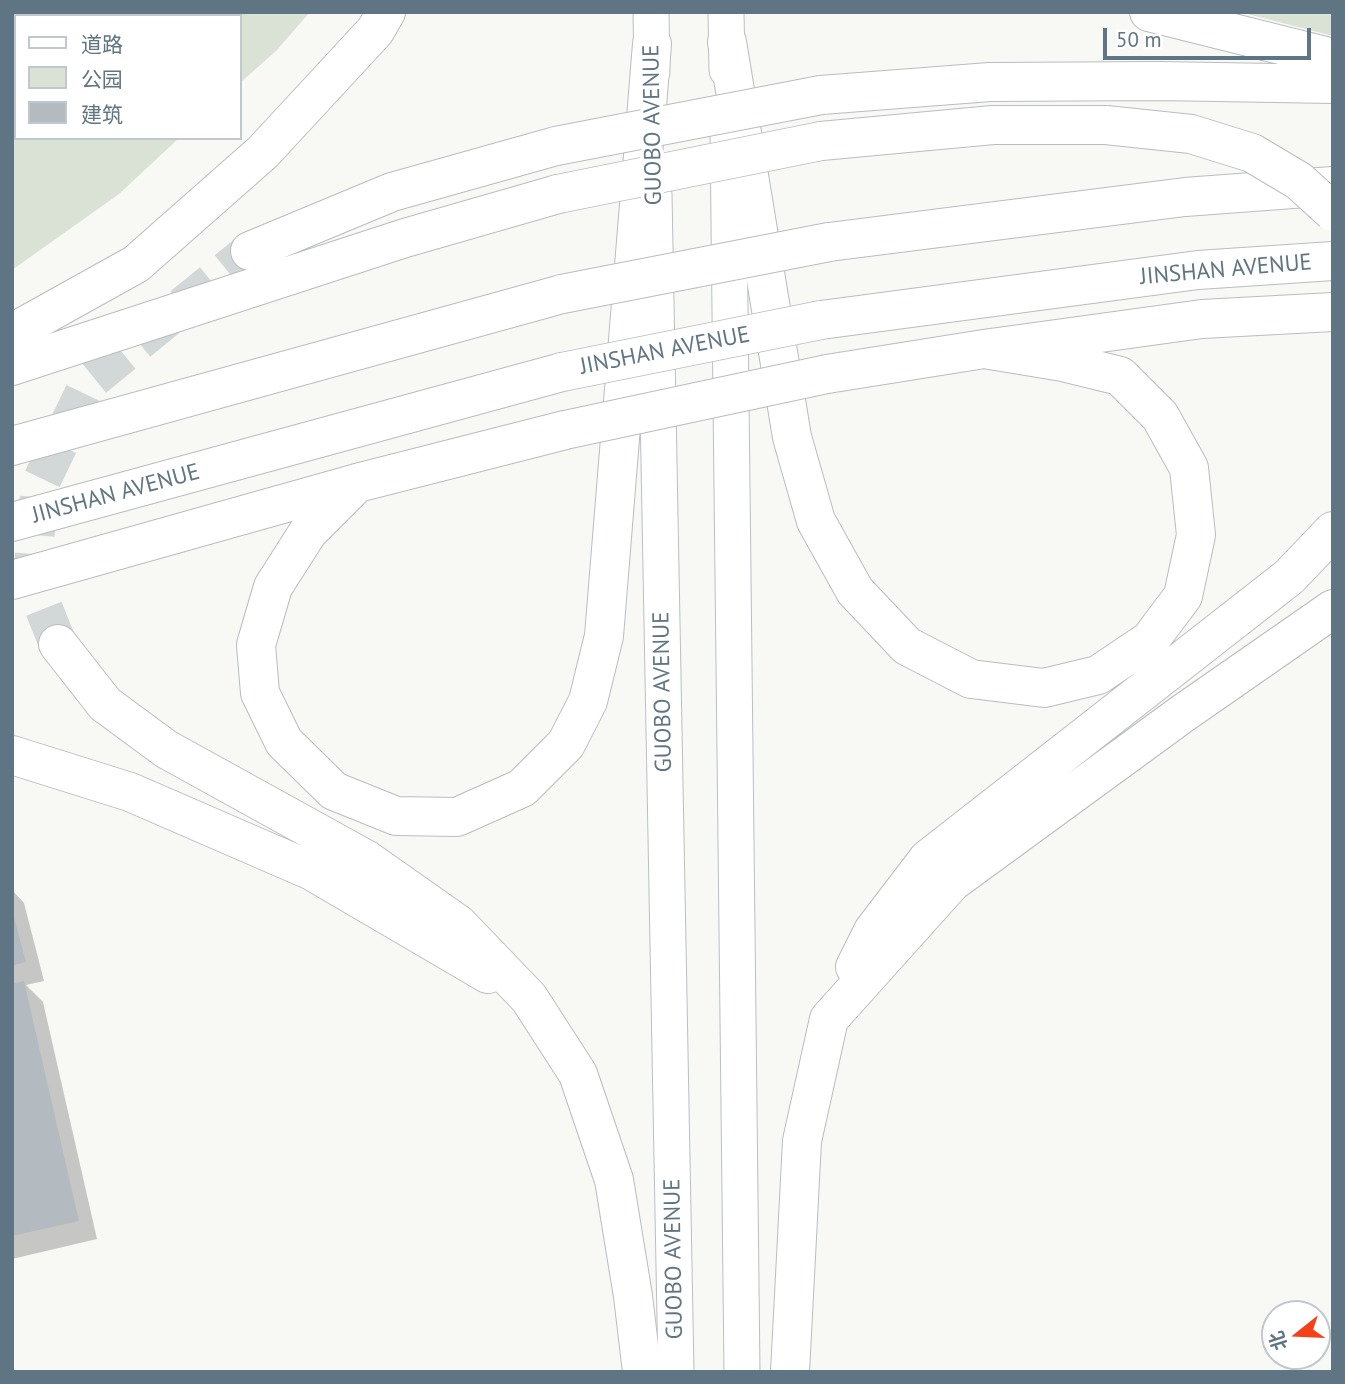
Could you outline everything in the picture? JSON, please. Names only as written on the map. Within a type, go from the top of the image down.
[{"type":"highway","points":[[12,332],[136,264],[263,152],[375,31],[386,12]]},
{"type":"highway","points":[[1149,12],[1333,58]]},
{"type":"highway","points":[[727,27],[792,437],[816,521],[855,592],[907,646],[971,679],[1044,688],[1098,675],[1150,640],[1183,596],[1196,535],[1189,468],[1160,416],[1120,376],[1063,362],[984,349]]},
{"type":"highway","points":[[357,483],[308,532],[273,587],[256,645],[260,693],[284,742],[334,790],[396,816],[457,817],[522,788],[566,744],[587,701],[604,636],[651,28]]},
{"type":"highway","points":[[250,251],[392,192],[556,146],[821,95],[990,82],[1333,84]]},
{"type":"highway","points":[[12,366],[405,237],[558,194],[821,141],[993,125],[1106,125],[1191,134],[1252,153],[1299,181],[1333,212]]},
{"type":"highway","points":[[12,446],[562,294],[829,242],[1185,197],[1333,186]]},
{"type":"highway","name":"JINSHAN AVENUE","points":[[12,522],[562,372],[821,320],[1198,270],[1333,261]]},
{"type":"highway","points":[[12,580],[357,483],[565,429],[827,374],[1202,319],[1333,312]]},
{"type":"highway","points":[[790,1372],[802,1141],[829,1019],[873,931],[928,859],[1289,576],[1333,531]]},
{"type":"highway","points":[[829,1019],[952,882],[1182,714],[1333,609]]},
{"type":"highway","points":[[58,644],[105,704],[166,749],[368,860],[458,924],[529,998],[578,1074],[614,1180],[642,1372]]},
{"type":"highway","points":[[12,755],[130,792],[312,871],[529,998]]},
{"type":"main road","points":[[727,27],[742,1372]]},
{"type":"main road","name":"GUOBO AVENUE","points":[[651,28],[676,1372]]},
{"type":"green space","points":[[12,12],[310,12],[277,50],[242,81],[242,14],[14,14],[14,140],[177,140],[119,194],[12,270]]},
{"type":"green space","points":[[1240,12],[1333,12],[1333,36]]},
{"type":"building","points":[[12,910],[26,962],[12,966]]},
{"type":"building","points":[[24,981],[79,1221],[12,1236],[12,984]]},
{"type":"tunnel","points":[[58,644],[32,579],[40,484],[89,382],[250,251]]}]
